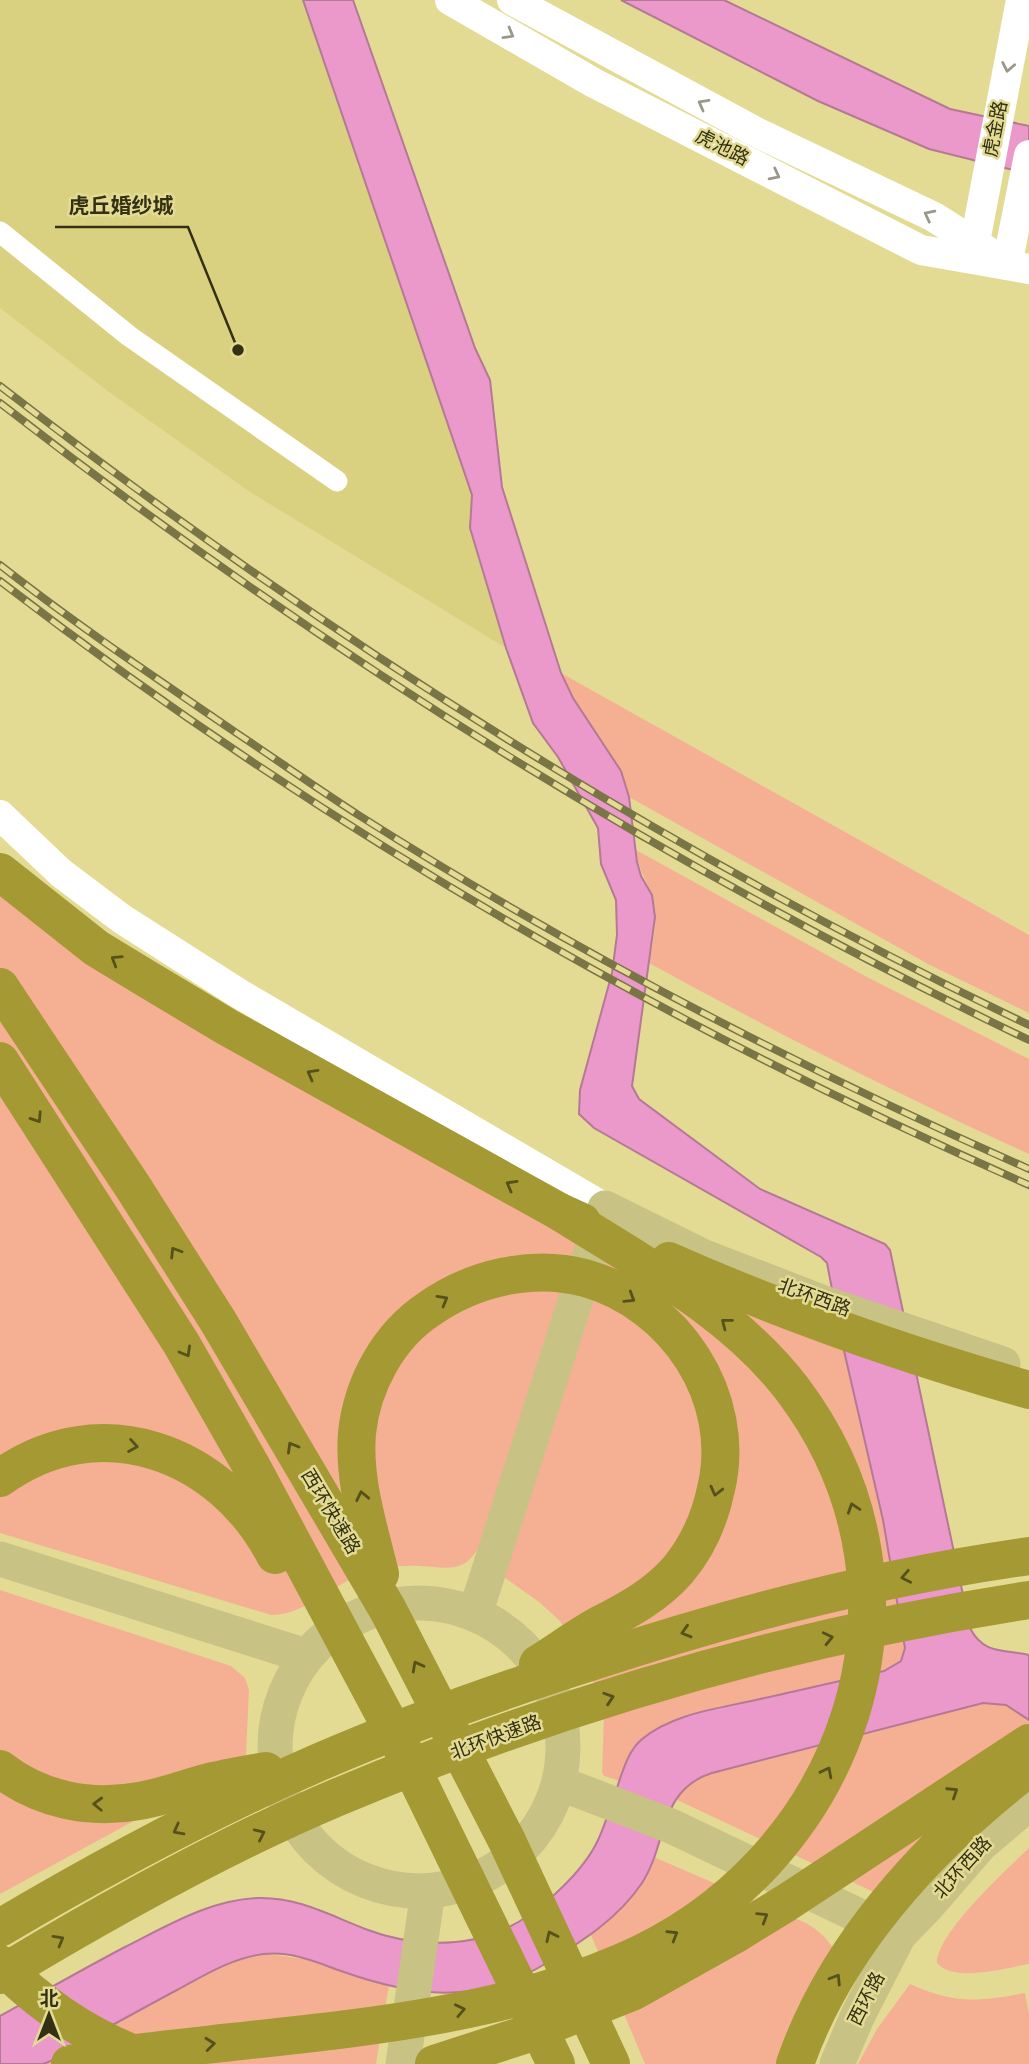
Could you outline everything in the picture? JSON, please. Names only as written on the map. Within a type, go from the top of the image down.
[{"type":"highway","points":[[0,872],[96,948],[227,1027],[559,1212],[667,1280],[754,1346],[808,1412],[833,1455],[857,1519],[865,1560],[867,1603],[862,1668],[858,1692],[843,1740],[809,1804],[769,1858],[708,1913],[653,1947],[622,1962],[583,1978],[495,2002],[433,2016],[361,2027],[123,2055],[70,2064]]},
{"type":"highway","name":"西环快速路","points":[[0,987],[218,1321],[388,1610],[507,1842],[611,2064]]},
{"type":"highway","points":[[0,1061],[181,1343],[253,1469],[402,1748],[556,2064]]},
{"type":"highway","points":[[559,1212],[780,1308],[911,1355],[1029,1390]]},
{"type":"highway","points":[[388,1610],[359,1482],[357,1440],[361,1410],[373,1375],[405,1328],[424,1312],[456,1292],[497,1278],[534,1273],[569,1275],[600,1283],[629,1297],[655,1316],[690,1353],[707,1382],[717,1412],[722,1445],[720,1470],[714,1500],[704,1528],[679,1569],[650,1597],[601,1624],[492,1694]]},
{"type":"highway","points":[[0,1478],[31,1459],[65,1447],[102,1443],[136,1446],[168,1455],[195,1468],[222,1488],[249,1516],[266,1538],[435,1862],[530,2064]]},
{"type":"highway","points":[[0,1928],[106,1868],[216,1811],[325,1760],[492,1694],[762,1609],[866,1584],[1029,1556]]},
{"type":"highway","name":"北环快速路","points":[[0,1975],[121,1905],[247,1839],[337,1797],[507,1732],[647,1686],[773,1651],[876,1626],[1029,1600]]},
{"type":"highway","points":[[433,2064],[524,2035],[634,1991],[786,1903],[1029,1743]]},
{"type":"highway","points":[[0,1769],[23,1785],[52,1797],[105,1805],[141,1801],[213,1781],[325,1760]]},
{"type":"highway","points":[[795,2064],[832,1985],[895,1894],[953,1830],[1029,1768]]},
{"type":"highway","points":[[0,1964],[40,2000],[79,2028],[125,2051],[160,2064]]},
{"type":"main road","name":"虎池路","points":[[450,0],[594,83],[921,250],[973,250]]},
{"type":"main road","name":"虎池路","points":[[512,0],[756,132],[934,217],[973,250],[1018,267]]},
{"type":"main road","name":"虎金路","points":[[973,250],[1021,0]]},
{"type":"main road","name":"虎金路","points":[[1018,267],[1029,155]]},
{"type":"main road","points":[[0,815],[61,873],[122,919],[238,993],[605,1208],[475,1614]]},
{"type":"main road","name":"北环西路","points":[[605,1208],[702,1256],[824,1303],[989,1360],[1029,1371]]},
{"type":"main road","points":[[0,1559],[306,1656]]},
{"type":"main road","points":[[421,1602],[475,1614],[511,1635],[533,1658],[550,1685],[562,1725],[564,1746],[559,1783],[545,1817],[516,1854],[490,1873],[452,1887],[426,1903],[356,1877],[311,1843],[290,1813],[277,1778],[274,1760],[280,1705],[287,1687],[306,1656],[319,1642],[341,1625],[366,1612],[421,1602]]},
{"type":"main road","points":[[559,1783],[671,1826],[899,1935]]},
{"type":"main road","name":"北环西路","points":[[899,1935],[980,1845],[1029,1803]]},
{"type":"main road","points":[[403,2064],[426,1903]]},
{"type":"main road","name":"西环路","points":[[837,2064],[858,2015],[899,1935]]},
{"type":"street","points":[[0,232],[129,336],[337,481]]},
{"type":"shaded area","points":[[0,0],[303,0],[472,495],[470,528],[506,648],[250,492],[109,392],[0,308]]},
{"type":"shaded area","points":[[303,0],[353,0],[475,348],[490,380],[502,487],[561,673],[573,698],[621,771],[629,797],[637,862],[641,876],[652,895],[655,917],[632,1086],[639,1099],[760,1189],[885,1244],[890,1250],[970,1628],[975,1637],[988,1647],[1029,1655],[1029,1720],[1006,1705],[983,1703],[712,1773],[695,1781],[682,1792],[673,1805],[650,1867],[642,1883],[622,1908],[585,1938],[545,1964],[494,1986],[445,1993],[419,1991],[368,1980],[294,1956],[264,1954],[241,1959],[208,1973],[47,2063],[0,2064],[0,2016],[157,1931],[189,1915],[222,1904],[258,1898],[287,1901],[314,1908],[368,1930],[418,1942],[471,1940],[503,1930],[542,1905],[578,1870],[601,1834],[628,1759],[636,1745],[653,1731],[667,1723],[698,1713],[884,1671],[901,1661],[905,1648],[883,1520],[842,1342],[827,1263],[821,1257],[594,1128],[579,1114],[580,1090],[612,973],[617,935],[616,900],[601,864],[598,828],[558,757],[533,723],[506,648],[470,528],[472,495]]},
{"type":"shaded area","points":[[621,0],[724,0],[950,109],[1029,126],[1029,174],[929,149],[818,101]]},
{"type":"shaded area","points":[[561,673],[1029,935],[1029,1013],[928,964],[629,797],[616,764]]},
{"type":"shaded area","points":[[636,850],[865,976],[1029,1059],[1029,1154],[838,1062],[649,963],[655,913]]},
{"type":"shaded area","points":[[0,889],[585,1242],[482,1541],[476,1552],[463,1564],[449,1568],[408,1566],[375,1570],[348,1580],[298,1609],[271,1615],[0,1533]]},
{"type":"shaded area","points":[[605,1249],[842,1342],[883,1520],[905,1648],[902,1661],[884,1671],[708,1711],[664,1725],[636,1745],[620,1781],[604,1776],[602,1772],[604,1715],[591,1675],[560,1621],[501,1575]]},
{"type":"shaded area","points":[[0,1590],[231,1666],[245,1678],[249,1690],[245,1776],[141,1817],[0,1894]]},
{"type":"shaded area","points":[[992,1703],[1014,1708],[1029,1720],[1029,1755],[880,1895],[675,1799],[691,1782],[712,1773],[975,1705]]},
{"type":"shaded area","points":[[1029,1848],[1029,1964],[967,1973],[945,1969],[937,1963],[948,1935],[974,1903]]},
{"type":"shaded area","points":[[654,1857],[806,1923],[832,1946],[835,1951],[790,2064],[645,2064],[591,1935],[636,1890]]},
{"type":"shaded area","points":[[268,1954],[312,1960],[389,1985],[376,2064],[44,2064],[125,2017],[230,1962]]},
{"type":"shaded area","points":[[910,1984],[940,1995],[966,1999],[1025,1993],[1029,2014],[1029,2064],[858,2064],[877,2029]]},
{"type":"railway","points":[[0,386],[121,478],[244,566],[498,733],[627,812],[759,887],[893,958],[1029,1025]]},
{"type":"railway","points":[[0,403],[244,583],[370,668],[498,749],[760,902],[893,973],[1029,1040]]},
{"type":"railway","points":[[0,565],[116,650],[360,816],[521,913],[772,1048],[1029,1169]]},
{"type":"railway","points":[[0,581],[120,670],[243,755],[368,837],[496,914],[626,988],[759,1057],[893,1123],[1029,1185]]},
{"type":"place","name":"虎丘婚纱城","points":[[238,350]]}]
